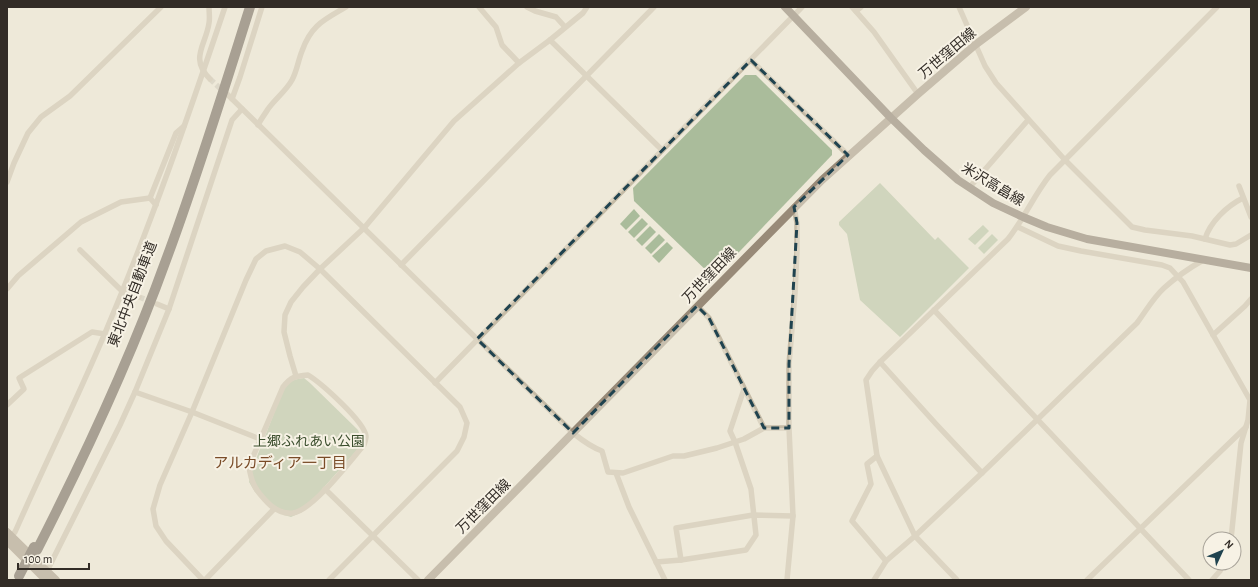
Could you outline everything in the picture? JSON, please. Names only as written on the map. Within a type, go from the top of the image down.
[{"type":"highway","name":"東北中央自動車道","points":[[36,549],[91,430],[159,265],[202,142],[244,7]]},
{"type":"highway","name":"東北中央自動車道","points":[[20,579],[93,436],[120,375],[166,261],[205,147],[250,7]]},
{"type":"main road","name":"米沢高畠線","points":[[785,7],[891,118],[944,168],[969,188],[993,203],[1047,227],[1087,239],[1251,268]]},
{"type":"main road","name":"万世窪田線","points":[[428,580],[794,207],[848,155],[976,45],[1026,7]]},
{"type":"main road","points":[[8,536],[50,578]]},
{"type":"street","points":[[7,182],[28,133],[41,117],[70,96],[160,7]]},
{"type":"street","points":[[208,7],[209,22],[199,58],[203,72],[210,78]]},
{"type":"street","points":[[8,536],[15,532],[105,334],[156,205],[225,7]]},
{"type":"street","points":[[232,99],[262,7]]},
{"type":"street","points":[[258,124],[268,108],[291,82],[305,44],[315,27],[322,21],[346,7]]},
{"type":"street","points":[[479,7],[496,27],[502,45],[519,63]]},
{"type":"street","points":[[527,7],[534,11],[556,17],[565,27]]},
{"type":"street","points":[[296,376],[284,332],[286,316],[291,302],[320,269],[364,228],[454,121],[519,63],[550,40],[587,7]]},
{"type":"street","points":[[401,265],[654,7]]},
{"type":"street","points":[[435,383],[802,7]]},
{"type":"street","points":[[959,7],[990,75],[1028,120],[1065,160],[1132,227],[1192,236],[1230,245],[1236,244],[1251,235]]},
{"type":"street","points":[[958,580],[915,536],[877,456],[866,380],[880,362],[1008,239],[1018,227],[1037,193],[1050,175],[1217,7]]},
{"type":"street","points":[[856,8],[918,94]]},
{"type":"street","points":[[550,40],[662,150]]},
{"type":"street","points":[[751,60],[848,155]]},
{"type":"street","points":[[227,94],[573,433],[585,443],[602,451],[608,472],[623,473],[673,456],[684,456],[717,448],[735,442],[764,428],[789,428]]},
{"type":"street","points":[[50,578],[135,392],[169,308],[232,120],[242,109]]},
{"type":"street","points":[[969,188],[1028,120]]},
{"type":"street","points":[[150,198],[176,133],[185,125]]},
{"type":"street","points":[[1238,186],[1251,217]]},
{"type":"street","points":[[150,198],[156,205]]},
{"type":"street","points":[[7,289],[18,276],[81,222],[121,202],[150,198]]},
{"type":"street","points":[[1205,239],[1207,231],[1219,216],[1243,198]]},
{"type":"street","points":[[787,580],[793,516],[791,441],[789,428],[789,364],[795,293],[797,223],[794,207]]},
{"type":"street","points":[[1018,227],[1058,246],[1162,265],[1170,268],[1183,282],[1250,400],[1246,426],[1241,443],[1232,531]]},
{"type":"street","points":[[274,508],[204,580],[166,541],[156,526],[153,509],[160,485],[256,259],[266,251],[285,246],[300,252],[320,269],[460,407],[467,423],[464,437],[457,451],[329,580]]},
{"type":"street","points":[[80,250],[122,291],[140,297]]},
{"type":"street","points":[[874,580],[886,561],[982,473],[1137,323],[1164,288],[1206,259]]},
{"type":"street","points":[[1213,335],[1251,299]]},
{"type":"street","points":[[157,304],[169,308]]},
{"type":"street","points":[[697,306],[709,318],[764,428]]},
{"type":"street","points":[[934,310],[1140,530],[1189,580]]},
{"type":"street","points":[[7,405],[24,388],[19,378],[92,332],[105,334]]},
{"type":"street","points":[[880,362],[982,473]]},
{"type":"street","points":[[308,375],[342,404],[362,427],[366,436],[364,445],[325,489],[306,507],[294,513],[284,513],[274,508],[260,496],[251,480],[249,466],[260,439],[283,387],[288,380],[296,376],[308,375]]},
{"type":"street","points":[[656,562],[681,560],[746,550],[756,534],[751,489],[730,431],[744,389]]},
{"type":"street","points":[[135,392],[192,412],[260,439]]},
{"type":"street","points":[[1246,426],[1251,432]]},
{"type":"street","points":[[1087,580],[1246,426]]},
{"type":"street","points":[[877,456],[866,464],[871,484],[852,521],[886,561]]},
{"type":"street","points":[[616,473],[629,507],[665,580]]},
{"type":"street","points":[[325,489],[418,580]]},
{"type":"street","points":[[681,560],[676,528],[754,515],[793,516]]},
{"type":"street","points":[[1212,580],[1220,571]]},
{"type":"highlighted area","points":[[751,60],[848,155],[794,207],[797,223],[789,364],[789,428],[764,428],[709,318],[697,306],[573,433],[477,339]]},
{"type":"green space","points":[[745,75],[756,75],[832,150],[832,155],[718,274],[711,275],[634,201],[633,188]]},
{"type":"green space","points":[[880,183],[935,240],[938,237],[969,268],[900,337],[860,300],[847,234],[839,225],[839,222]]},
{"type":"green space","points":[[634,209],[640,216],[626,230],[620,224]]},
{"type":"green space","points":[[642,218],[648,224],[634,238],[628,232]]},
{"type":"green space","points":[[983,225],[989,231],[975,245],[968,239]]},
{"type":"green space","points":[[650,226],[656,232],[642,246],[636,240]]},
{"type":"green space","points":[[659,234],[665,240],[651,254],[645,248]]},
{"type":"green space","points":[[992,234],[998,240],[984,254],[978,248]]},
{"type":"green space","points":[[667,242],[673,248],[659,263],[652,256]]},
{"type":"green space","name":"上郷ふれあい公園","points":[[304,378],[358,430],[361,442],[358,449],[302,512],[291,517],[284,515],[255,492],[249,482],[252,469],[284,388],[292,381]]},
{"type":"tunnel","points":[[210,79],[224,92]]},
{"type":"tunnel","points":[[139,297],[153,302]]},
{"type":"district","name":"アルカディア一丁目","points":[[280,463]]}]
